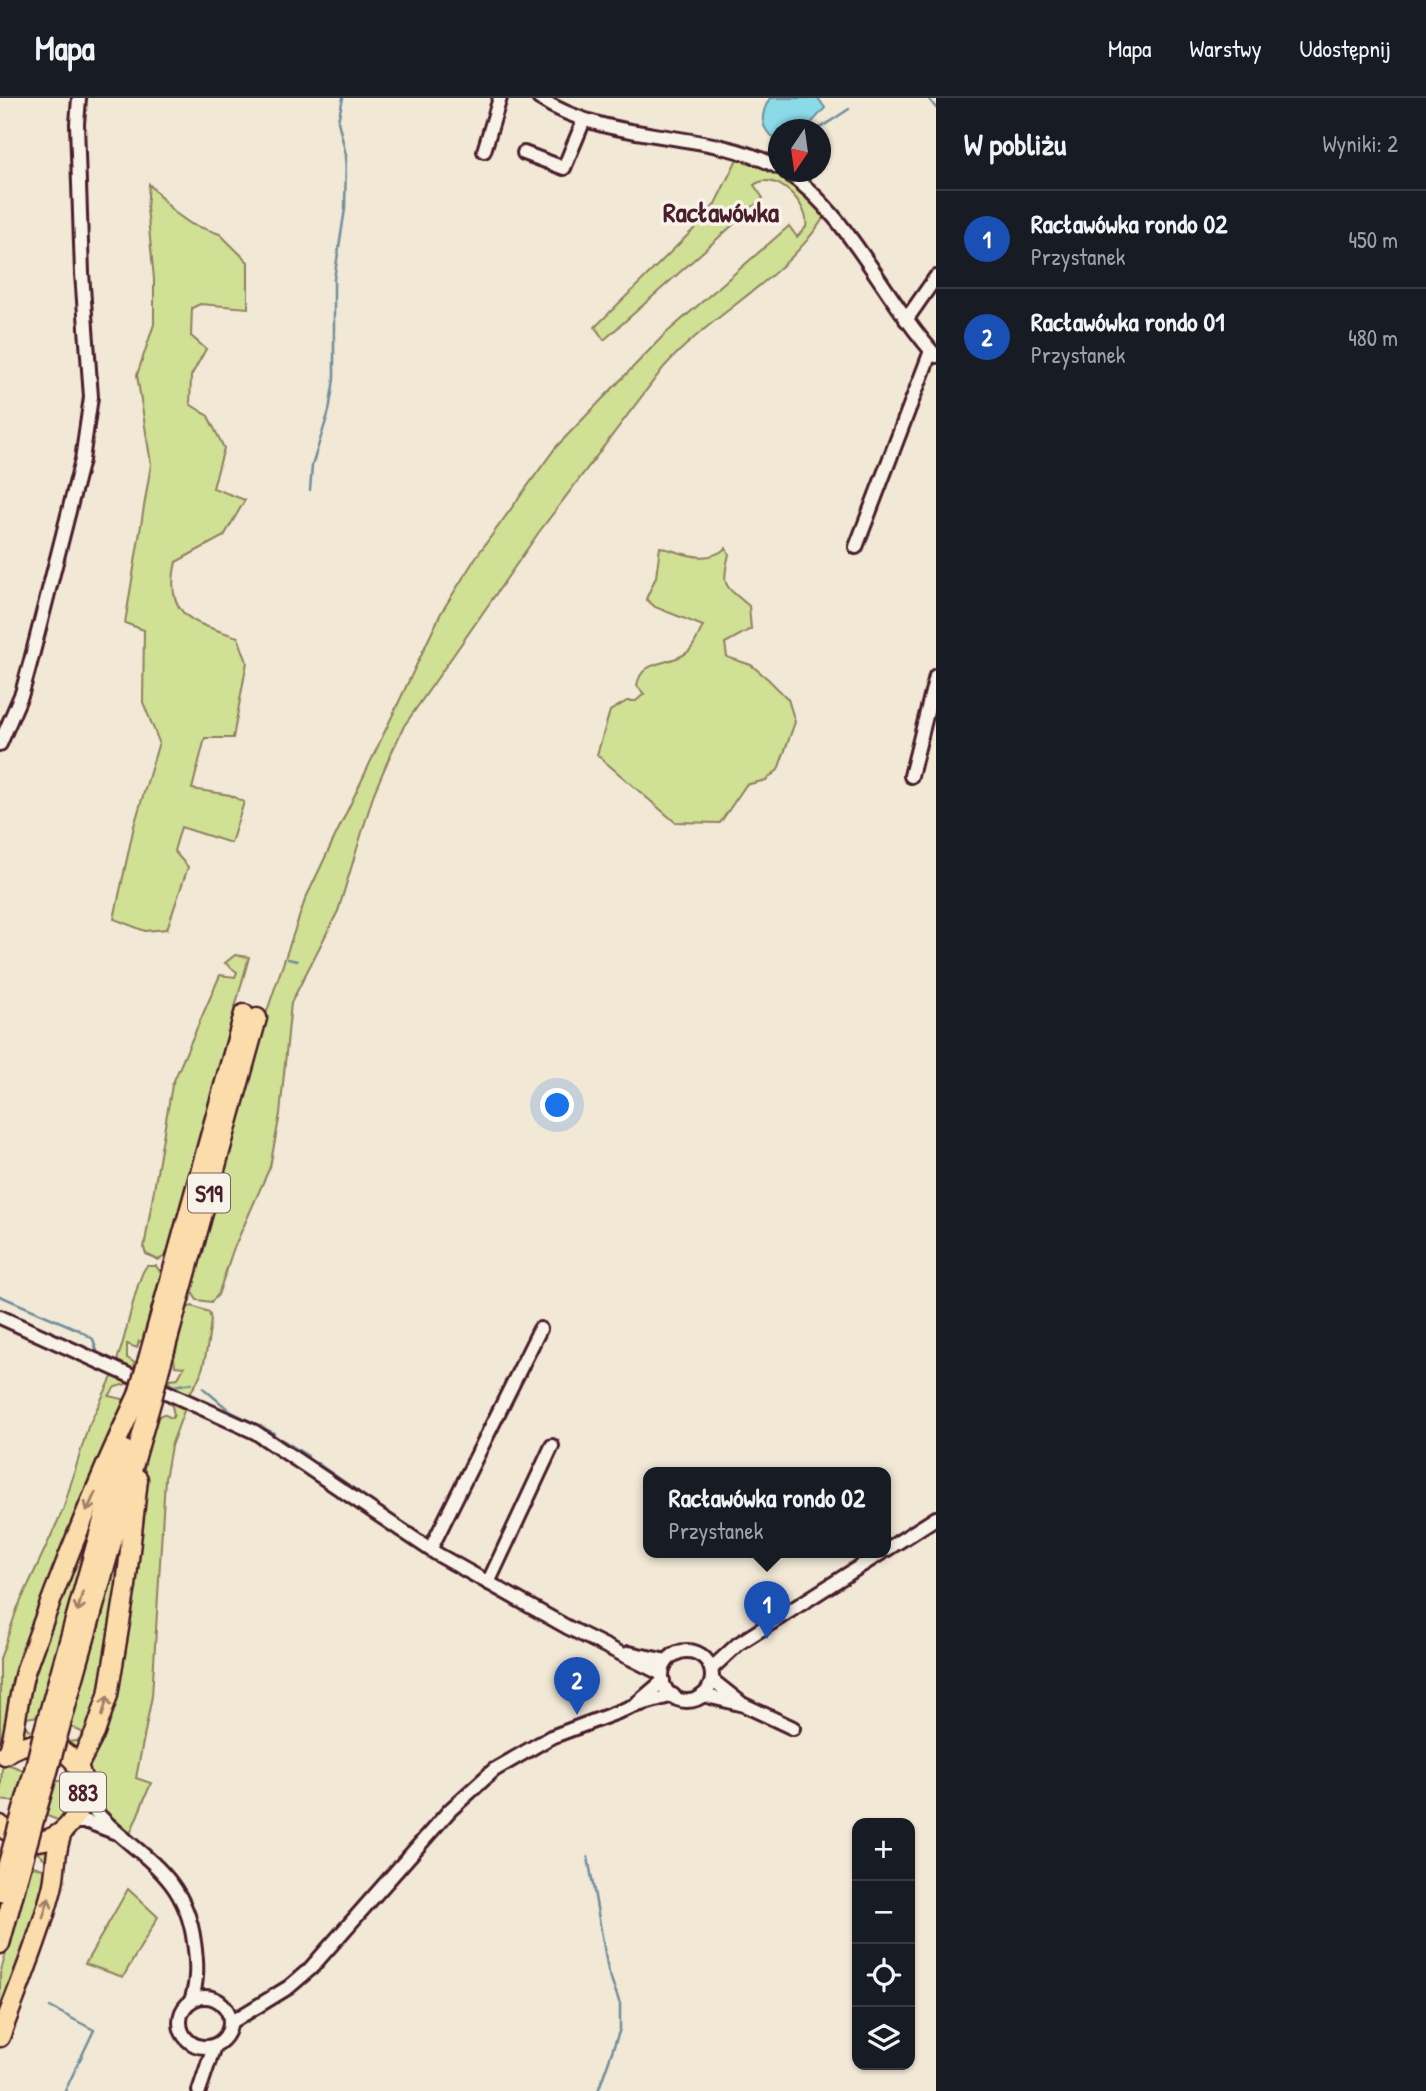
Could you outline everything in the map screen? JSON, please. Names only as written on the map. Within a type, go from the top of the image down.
[{"type":"highway","name":"S19","points":[[0,1944],[16,1861],[250,1016]]},
{"type":"highway","name":"S19","points":[[50,1736],[142,1432],[145,1397]]},
{"type":"highway","points":[[4,1756],[13,1742],[18,1692],[81,1523],[145,1397]]},
{"type":"highway","points":[[77,1768],[95,1733],[108,1695],[127,1586],[142,1432]]},
{"type":"highway","name":"883","points":[[0,1825],[14,1835],[31,1840],[48,1838],[68,1827],[83,1796],[77,1768],[65,1754],[43,1744],[25,1745],[4,1756]]},
{"type":"highway","points":[[0,2037],[52,1889],[57,1849],[68,1827]]},
{"type":"highway","name":"S19","points":[[0,1892],[16,1861]]},
{"type":"street","points":[[0,744],[22,693],[31,660],[82,460],[89,414],[91,397],[78,146],[79,98]]},
{"type":"street","points":[[484,151],[500,98]]},
{"type":"street","points":[[538,98],[584,120],[728,147],[768,163]]},
{"type":"street","points":[[524,153],[564,168],[584,120]]},
{"type":"street","points":[[798,182],[825,204],[906,320],[934,354],[856,547]]},
{"type":"street","points":[[906,320],[936,277]]},
{"type":"street","points":[[911,776],[936,676]]},
{"type":"street","points":[[0,1317],[256,1432],[488,1583],[576,1631],[625,1653],[663,1677],[673,1696]]},
{"type":"street","points":[[431,1548],[540,1329]]},
{"type":"street","points":[[488,1583],[552,1446]]},
{"type":"street","points":[[891,1547],[936,1518]]},
{"type":"street","points":[[703,1657],[738,1644],[873,1558]]},
{"type":"street","points":[[703,1695],[712,1675],[738,1644]]},
{"type":"street","points":[[634,1706],[663,1677],[667,1661],[673,1655],[688,1651],[703,1657],[712,1675],[744,1705]]},
{"type":"street","points":[[625,1653],[667,1661]]},
{"type":"street","points":[[230,2023],[289,1987],[310,1969],[478,1782],[529,1747],[634,1706],[673,1696],[690,1700],[703,1695],[744,1705],[793,1728]]},
{"type":"street","points":[[83,1796],[117,1833],[153,1860],[179,1891],[192,1926],[197,1968],[191,2001],[180,2014],[180,2029],[188,2041],[196,2046],[214,2046]]},
{"type":"street","points":[[68,1827],[88,1822],[117,1833]]},
{"type":"street","points":[[197,1968],[210,1997],[226,2009],[230,2023],[225,2037],[214,2046],[199,2091]]},
{"type":"street","points":[[191,2001],[210,1997]]},
{"type":"street","points":[[226,2009],[261,2002]]},
{"type":"street","points":[[196,2046],[206,2068]]},
{"type":"green space","points":[[738,157],[768,169],[768,182],[754,185],[763,198],[604,340],[595,327],[700,223],[715,204]]},
{"type":"green space","points":[[772,182],[792,182],[799,187],[818,206],[824,217],[808,239],[769,278],[704,329],[664,367],[539,532],[404,726],[374,793],[338,911],[291,1003],[280,1114],[270,1167],[233,1250],[218,1295],[211,1302],[197,1300],[191,1291],[266,1014],[305,900],[441,613],[476,557],[556,447],[664,335],[789,226],[797,237],[806,227],[803,209],[781,185]]},
{"type":"green space","points":[[149,184],[174,212],[191,224],[220,234],[248,262],[248,308],[200,304],[192,308],[191,336],[206,349],[191,376],[190,404],[208,416],[224,448],[213,488],[245,500],[224,536],[176,562],[173,580],[178,606],[186,615],[196,622],[238,637],[247,662],[233,738],[205,738],[192,789],[230,795],[244,802],[231,843],[181,827],[174,851],[188,867],[167,929],[145,931],[114,919],[134,826],[159,742],[143,702],[144,630],[125,623],[151,464],[137,375],[154,324],[154,279],[147,208]]},
{"type":"green space","points":[[660,547],[702,557],[726,548],[729,554],[725,580],[730,589],[749,606],[751,629],[725,643],[727,657],[751,665],[768,679],[788,699],[795,722],[778,770],[766,780],[746,785],[720,823],[675,822],[597,755],[610,711],[627,701],[636,701],[644,694],[637,686],[644,671],[650,666],[682,656],[689,651],[703,626],[655,607],[646,599],[656,577]]},
{"type":"green space","points":[[235,955],[249,957],[166,1256],[158,1260],[146,1254],[144,1248],[172,1085],[220,975],[235,977],[237,972],[225,963]]},
{"type":"green space","points":[[147,1266],[156,1266],[161,1273],[142,1342],[139,1341],[137,1348],[127,1344],[127,1358],[135,1363],[133,1373],[117,1364],[143,1271]]},
{"type":"green space","points":[[192,1306],[209,1312],[211,1320],[202,1370],[187,1395],[168,1388],[170,1379],[178,1378],[184,1367],[175,1366],[174,1358],[187,1308]]},
{"type":"green space","points":[[113,1375],[130,1383],[115,1387],[109,1396],[123,1399],[124,1407],[0,1747],[0,1659],[17,1609],[63,1510],[88,1427]]},
{"type":"green space","points":[[165,1398],[185,1408],[171,1446],[165,1479],[152,1696],[136,1778],[151,1783],[130,1834],[100,1809],[91,1794],[86,1773],[146,1457],[158,1417],[163,1414],[172,1418],[174,1415],[172,1406]]},
{"type":"green space","points":[[105,1481],[40,1716],[24,1718],[27,1728],[35,1733],[34,1738],[19,1740],[25,1688]]},
{"type":"green space","points":[[129,1510],[100,1705],[77,1755],[64,1746],[66,1742],[77,1741],[84,1733],[71,1727],[70,1723]]},
{"type":"green space","points":[[30,1752],[15,1757],[10,1765],[23,1770],[24,1774],[16,1802],[0,1800],[2,1768],[16,1756]]},
{"type":"green space","points":[[61,1760],[72,1774],[72,1797],[64,1822],[40,1833],[55,1825],[58,1820],[47,1816],[45,1811],[54,1781],[68,1781],[68,1772]]},
{"type":"green space","points":[[51,1844],[50,1874],[0,2023],[0,1974],[29,1872],[33,1866],[46,1870],[45,1859],[35,1851],[36,1846]]},
{"type":"green space","points":[[128,1889],[158,1917],[123,1977],[85,1964]]},
{"type":"water","points":[[770,98],[818,98],[825,108],[815,119],[768,119],[768,132],[763,121],[764,110]]},
{"type":"waterway","points":[[310,490],[312,466],[329,411],[334,379],[334,279],[345,209],[346,155],[338,121],[343,98]]},
{"type":"waterway","points":[[928,98],[936,108]]},
{"type":"waterway","points":[[831,121],[849,109]]},
{"type":"waterway","points":[[288,959],[297,961]]},
{"type":"waterway","points":[[0,1296],[79,1330],[93,1339],[98,1354],[107,1358]]},
{"type":"waterway","points":[[118,1363],[136,1371]]},
{"type":"waterway","points":[[165,1382],[174,1386],[192,1383]]},
{"type":"waterway","points":[[203,1388],[230,1411],[274,1433]]},
{"type":"waterway","points":[[281,1439],[308,1456]]},
{"type":"waterway","points":[[317,1463],[359,1492]]},
{"type":"waterway","points":[[588,1857],[608,1970],[620,2004],[620,2029],[598,2091]]},
{"type":"waterway","points":[[50,2007],[94,2030],[65,2091]]},
{"type":"place","name":"Racławówka rondo 02","points":[[767,1639]]},
{"type":"place","name":"Racławówka rondo 01","points":[[577,1715]]},
{"type":"district","name":"Racławówka","points":[[721,212]]}]
